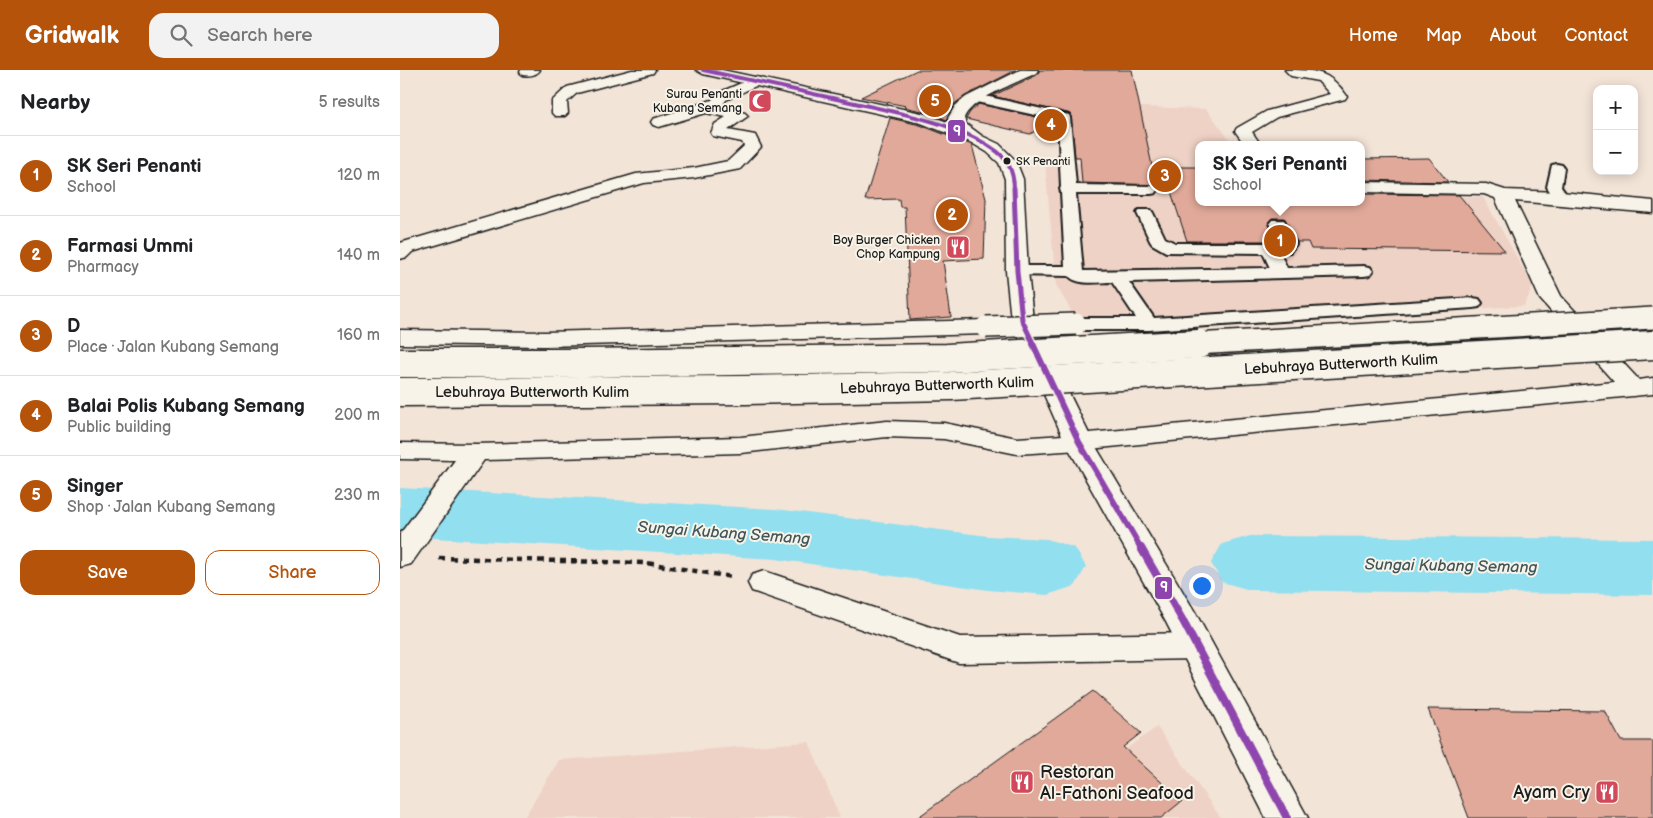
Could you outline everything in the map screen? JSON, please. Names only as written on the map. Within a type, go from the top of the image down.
[{"type":"main road","points":[[560,113],[559,101],[572,90],[648,70]]},
{"type":"main road","points":[[703,70],[733,76],[753,76],[926,119],[976,139],[993,148],[1007,161],[1014,179],[1017,271],[1022,320],[1083,448],[1190,634],[1287,818]]},
{"type":"main road","points":[[976,139],[959,126],[956,118],[960,109],[974,99],[1031,70]]},
{"type":"main road","points":[[1250,141],[1243,131],[1272,114],[1340,96],[1323,78],[1296,73],[1292,70]]},
{"type":"main road","points":[[659,122],[717,103],[721,98],[753,76]]},
{"type":"main road","points":[[896,111],[919,111],[974,99]]},
{"type":"main road","points":[[402,250],[642,178],[694,173],[734,165],[753,147],[749,138],[719,133],[721,127],[740,116],[705,108]]},
{"type":"main road","points":[[1365,187],[1486,190],[1503,195],[1560,198],[1653,207]]},
{"type":"main road","points":[[1503,195],[1551,299],[1643,387]]},
{"type":"main road","name":"Lebuhraya Butterworth Kulim","points":[[400,363],[594,363],[947,358],[1653,318]]},
{"type":"main road","points":[[400,337],[545,339],[1076,324]]},
{"type":"main road","name":"Lebuhraya Butterworth Kulim","points":[[400,392],[746,390],[951,386],[1653,345]]},
{"type":"main road","points":[[400,451],[476,452],[741,445],[887,429],[944,431],[1016,446],[1083,448],[1643,387]]},
{"type":"main road","points":[[414,551],[476,452]]},
{"type":"main road","points":[[764,583],[959,650],[1190,634]]},
{"type":"lane","points":[[974,99],[1064,118],[1074,271],[1078,276],[1117,277],[1364,271]]},
{"type":"lane","points":[[1557,168],[1554,187],[1560,198]]},
{"type":"lane","points":[[1068,190],[1152,190]]},
{"type":"lane","points":[[1145,213],[1158,241],[1172,248],[1284,248],[1288,244],[1278,223]]},
{"type":"lane","points":[[1269,248],[1281,273]]},
{"type":"lane","points":[[1017,271],[1074,271]]},
{"type":"lane","points":[[1117,277],[1149,324]]},
{"type":"lane","points":[[1076,324],[1149,324],[1473,304]]},
{"type":"path","points":[[414,551],[646,563],[764,583]]},
{"type":"shaded area","points":[[1110,106],[1206,109],[1231,141],[1195,141],[1195,206],[1365,206],[1365,197],[1483,197],[1533,286],[1524,306],[1082,330],[1056,285],[1045,163],[1124,163]]},
{"type":"shaded area","points":[[1157,727],[1221,818],[1029,818]]},
{"type":"shaded area","points":[[809,742],[840,818],[524,818],[559,760]]},
{"type":"building","points":[[917,70],[1016,70],[965,96],[953,105],[947,120],[926,112],[904,107],[906,106],[861,97]]},
{"type":"building","points":[[1040,70],[1132,70],[1156,185],[1082,183],[1080,157],[1075,157],[1071,114],[992,96],[1037,75]]},
{"type":"building","points":[[979,104],[1054,121],[1030,134],[966,119],[970,112]]},
{"type":"building","points":[[890,118],[920,125],[972,145],[986,199],[984,259],[943,261],[951,317],[910,320],[905,207],[900,207],[899,199],[865,200]]},
{"type":"building","points":[[1429,158],[1448,182],[1365,180],[1365,159]]},
{"type":"building","points":[[1163,167],[1195,167],[1195,206],[1365,206],[1365,194],[1459,195],[1505,251],[1311,249],[1308,242],[1297,242],[1284,218],[1272,218],[1268,222],[1276,241],[1187,241]]},
{"type":"building","name":"Restoran Al-Fathoni Seafood","points":[[1093,691],[1141,733],[1123,747],[1182,801],[1161,818],[917,818]]},
{"type":"building","points":[[1428,709],[1605,711],[1621,741],[1653,741],[1653,818],[1469,818]]},
{"type":"waterway","name":"Sungai Kubang Semang","points":[[400,512],[776,534],[988,563],[1047,567]]},
{"type":"waterway","name":"Sungai Kubang Semang","points":[[1250,563],[1653,567]]},
{"type":"transit line","name":"9","points":[[703,70],[926,119],[976,139],[993,148],[1007,161],[1014,179],[1017,271],[1022,320],[1079,442],[1183,621],[1287,818]]},
{"type":"place","name":"Surau Penanti Kubang Semang","points":[[760,101]]},
{"type":"place","name":"Singer","points":[[935,101]]},
{"type":"place","name":"Balai Polis Kubang Semang","points":[[1051,125]]},
{"type":"place","name":"SK Penanti","points":[[1007,161]]},
{"type":"place","name":"D","points":[[1165,176]]},
{"type":"place","name":"Farmasi Ummi","points":[[952,215]]},
{"type":"place","name":"SK Seri Penanti","points":[[1280,241]]},
{"type":"place","name":"Boy Burger Chicken Chop Kampung","points":[[958,247]]},
{"type":"place","name":"Restoran Al-Fathoni Seafood","points":[[1022,782]]},
{"type":"place","name":"Ayam Cry","points":[[1607,792]]}]
